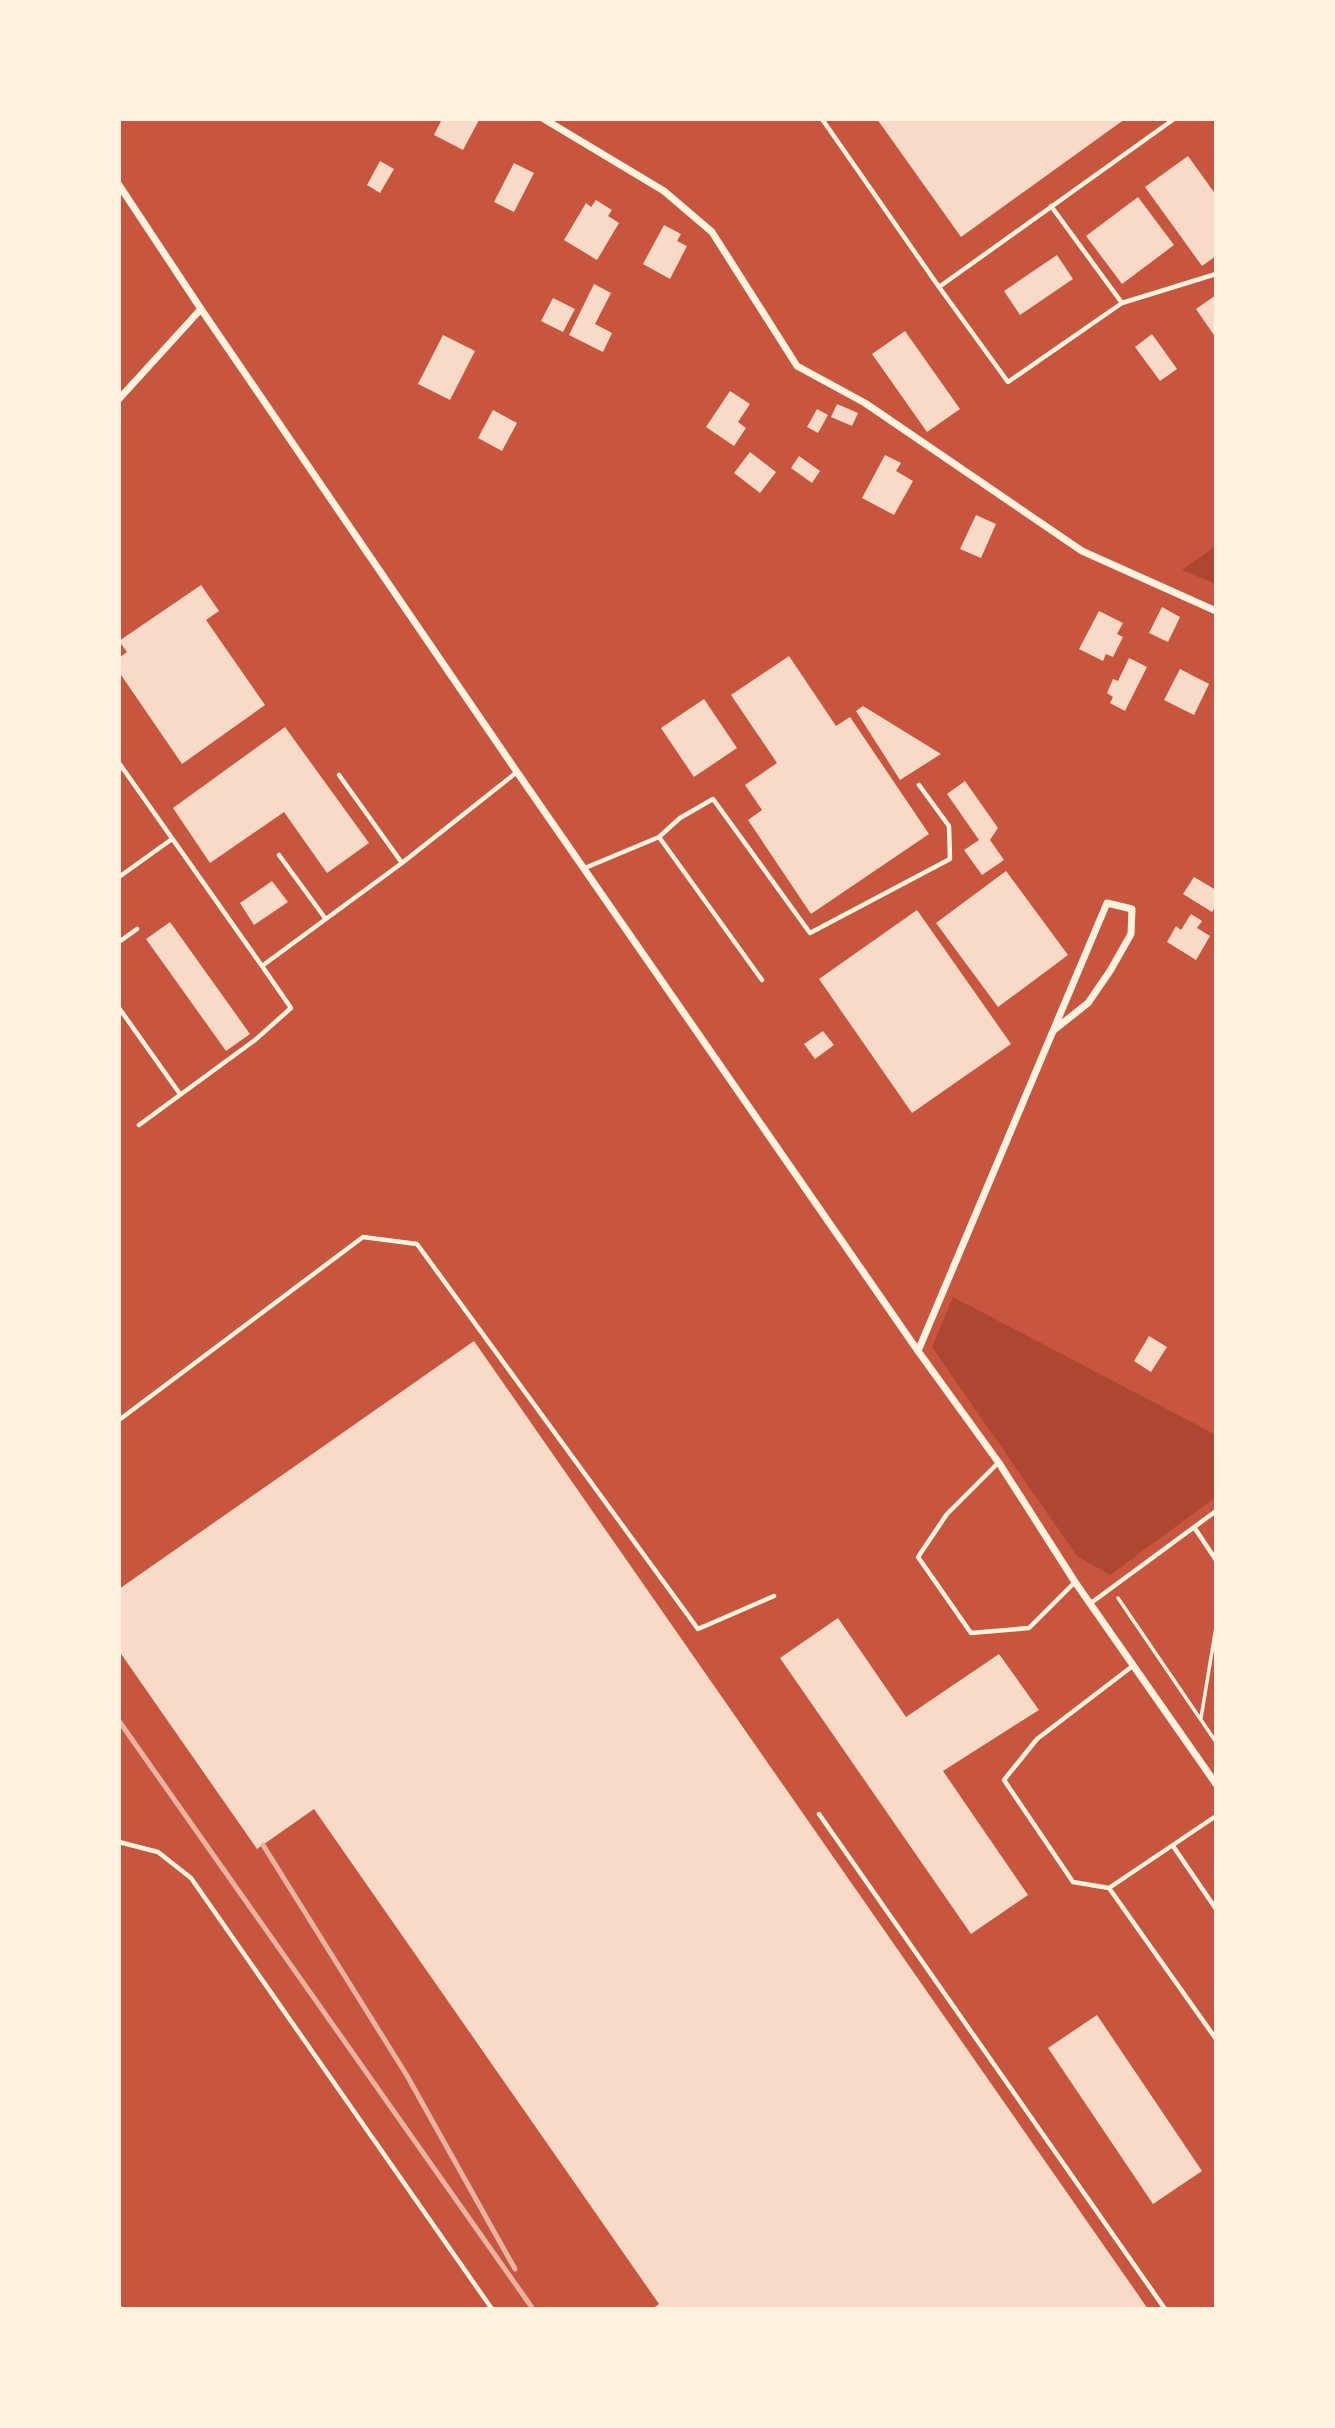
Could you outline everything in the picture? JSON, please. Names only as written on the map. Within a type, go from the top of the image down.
[{"type":"street","points":[[544,119],[664,191],[712,232],[797,366],[864,403],[1082,551],[1216,611]]},
{"type":"street","points":[[119,185],[516,772],[918,1351],[999,1463],[1075,1583],[1216,1784]]},
{"type":"street","points":[[119,399],[201,309]]},
{"type":"street","points":[[918,1351],[1107,903],[1132,909],[1131,934],[1110,971],[1088,1003],[1054,1030]]},
{"type":"lane","points":[[822,119],[1008,382],[1122,303],[1216,274]]},
{"type":"lane","points":[[939,287],[1174,119]]},
{"type":"lane","points":[[1051,206],[1122,303]]},
{"type":"lane","points":[[119,763],[290,1008],[255,1040],[139,1125]]},
{"type":"lane","points":[[262,966],[402,863],[516,772]]},
{"type":"lane","points":[[339,775],[402,863]]},
{"type":"lane","points":[[585,868],[659,837],[680,818],[713,799],[810,933],[950,859],[949,826],[919,785]]},
{"type":"lane","points":[[659,837],[762,980]]},
{"type":"lane","points":[[119,877],[172,839]]},
{"type":"lane","points":[[279,855],[325,918]]},
{"type":"lane","points":[[119,942],[137,929]]},
{"type":"lane","points":[[119,1007],[180,1094]]},
{"type":"lane","points":[[119,1420],[363,1237],[417,1244],[698,1629],[774,1596]]},
{"type":"lane","points":[[999,1463],[947,1514],[918,1557],[971,1633],[1029,1628],[1075,1583]]},
{"type":"lane","points":[[1091,1603],[1216,1511]]},
{"type":"lane","points":[[1194,1527],[1216,1560]]},
{"type":"lane","points":[[1134,1665],[1037,1739],[1004,1780],[1073,1882],[1109,1888],[1216,1816]]},
{"type":"lane","points":[[819,1814],[1165,2309]]},
{"type":"lane","points":[[119,1842],[158,1852],[191,1878],[492,2309]]},
{"type":"lane","points":[[1172,1846],[1216,1909]]},
{"type":"lane","points":[[1109,1888],[1216,2039]]},
{"type":"path","points":[[1111,1588],[1216,1742]]},
{"type":"path","points":[[1201,1720],[1216,1627]]},
{"type":"shaded area","points":[[1216,546],[1216,584],[1182,570]]},
{"type":"shaded area","points":[[953,1297],[1216,1435],[1216,1497],[1110,1575],[1077,1556],[932,1347]]},
{"type":"building","points":[[442,119],[479,120],[463,150],[434,135]]},
{"type":"building","points":[[877,119],[1125,119],[961,237]]},
{"type":"building","points":[[1188,156],[1216,195],[1216,256],[1202,266],[1145,187]]},
{"type":"building","points":[[380,161],[394,169],[380,193],[367,185]]},
{"type":"building","points":[[514,163],[534,173],[514,212],[494,202]]},
{"type":"building","points":[[1138,197],[1174,245],[1122,284],[1086,236]]},
{"type":"building","points":[[596,200],[612,210],[608,216],[619,223],[597,260],[564,240],[586,203],[591,207]]},
{"type":"building","points":[[664,225],[681,234],[677,241],[687,246],[670,279],[643,264]]},
{"type":"building","points":[[1057,255],[1073,279],[1020,315],[1004,291]]},
{"type":"building","points":[[594,284],[611,293],[595,324],[612,333],[603,352],[569,335]]},
{"type":"building","points":[[1216,295],[1216,338],[1196,309]]},
{"type":"building","points":[[553,298],[575,309],[563,332],[541,321]]},
{"type":"building","points":[[905,331],[960,409],[927,432],[872,354]]},
{"type":"building","points":[[1152,334],[1177,369],[1160,381],[1135,347]]},
{"type":"building","points":[[443,335],[475,351],[450,400],[418,384]]},
{"type":"building","points":[[730,391],[750,404],[738,422],[746,428],[734,446],[706,427]]},
{"type":"building","points":[[837,404],[858,413],[852,426],[831,417]]},
{"type":"building","points":[[817,409],[828,415],[818,433],[807,427]]},
{"type":"building","points":[[493,410],[517,423],[502,451],[478,438]]},
{"type":"building","points":[[750,452],[776,472],[760,493],[734,473]]},
{"type":"building","points":[[885,455],[901,463],[896,471],[913,481],[894,515],[862,498]]},
{"type":"building","points":[[799,456],[820,471],[812,483],[791,468]]},
{"type":"building","points":[[976,515],[996,524],[981,558],[960,549]]},
{"type":"building","points":[[201,585],[219,611],[206,620],[265,705],[182,764],[119,672],[119,658],[127,652],[119,641]]},
{"type":"building","points":[[1162,607],[1180,617],[1168,642],[1149,633]]},
{"type":"building","points":[[1099,611],[1123,623],[1117,634],[1123,637],[1113,657],[1106,654],[1103,661],[1079,649]]},
{"type":"building","points":[[789,656],[836,726],[850,717],[929,834],[811,914],[748,820],[762,810],[745,785],[777,763],[731,695]]},
{"type":"building","points":[[1129,658],[1147,667],[1125,711],[1110,703],[1113,697],[1107,693],[1113,679],[1118,681]]},
{"type":"building","points":[[1180,669],[1209,684],[1194,715],[1164,700]]},
{"type":"building","points":[[704,699],[737,748],[694,777],[661,728]]},
{"type":"building","points":[[863,706],[941,754],[900,780],[856,711]]},
{"type":"building","points":[[285,727],[369,843],[327,873],[284,812],[210,863],[173,808]]},
{"type":"building","points":[[965,781],[998,828],[990,840],[1004,860],[982,875],[964,850],[979,840],[947,794]]},
{"type":"building","points":[[1006,871],[1068,955],[998,1007],[936,923]]},
{"type":"building","points":[[1194,877],[1216,890],[1216,906],[1212,912],[1183,894]]},
{"type":"building","points":[[272,881],[288,902],[254,925],[240,903]]},
{"type":"building","points":[[917,910],[1011,1044],[912,1113],[819,979]]},
{"type":"building","points":[[1191,914],[1202,921],[1197,928],[1210,936],[1196,960],[1167,942],[1176,926],[1181,930]]},
{"type":"building","points":[[170,922],[250,1034],[226,1051],[146,939]]},
{"type":"building","points":[[823,1031],[834,1045],[815,1059],[804,1044]]},
{"type":"building","points":[[1149,1336],[1167,1347],[1151,1372],[1134,1361]]},
{"type":"building","points":[[474,1341],[1148,2309],[652,2309],[659,2304],[314,1809],[257,1849],[119,1651],[119,1589]]},
{"type":"building","points":[[838,1618],[906,1717],[999,1654],[1039,1710],[943,1771],[1028,1895],[971,1934],[780,1658]]},
{"type":"building","points":[[1097,2015],[1202,2171],[1153,2204],[1048,2048]]},
{"type":"railway","points":[[119,1721],[533,2309]]},
{"type":"railway","points":[[263,1845],[406,2074],[515,2269]]}]
